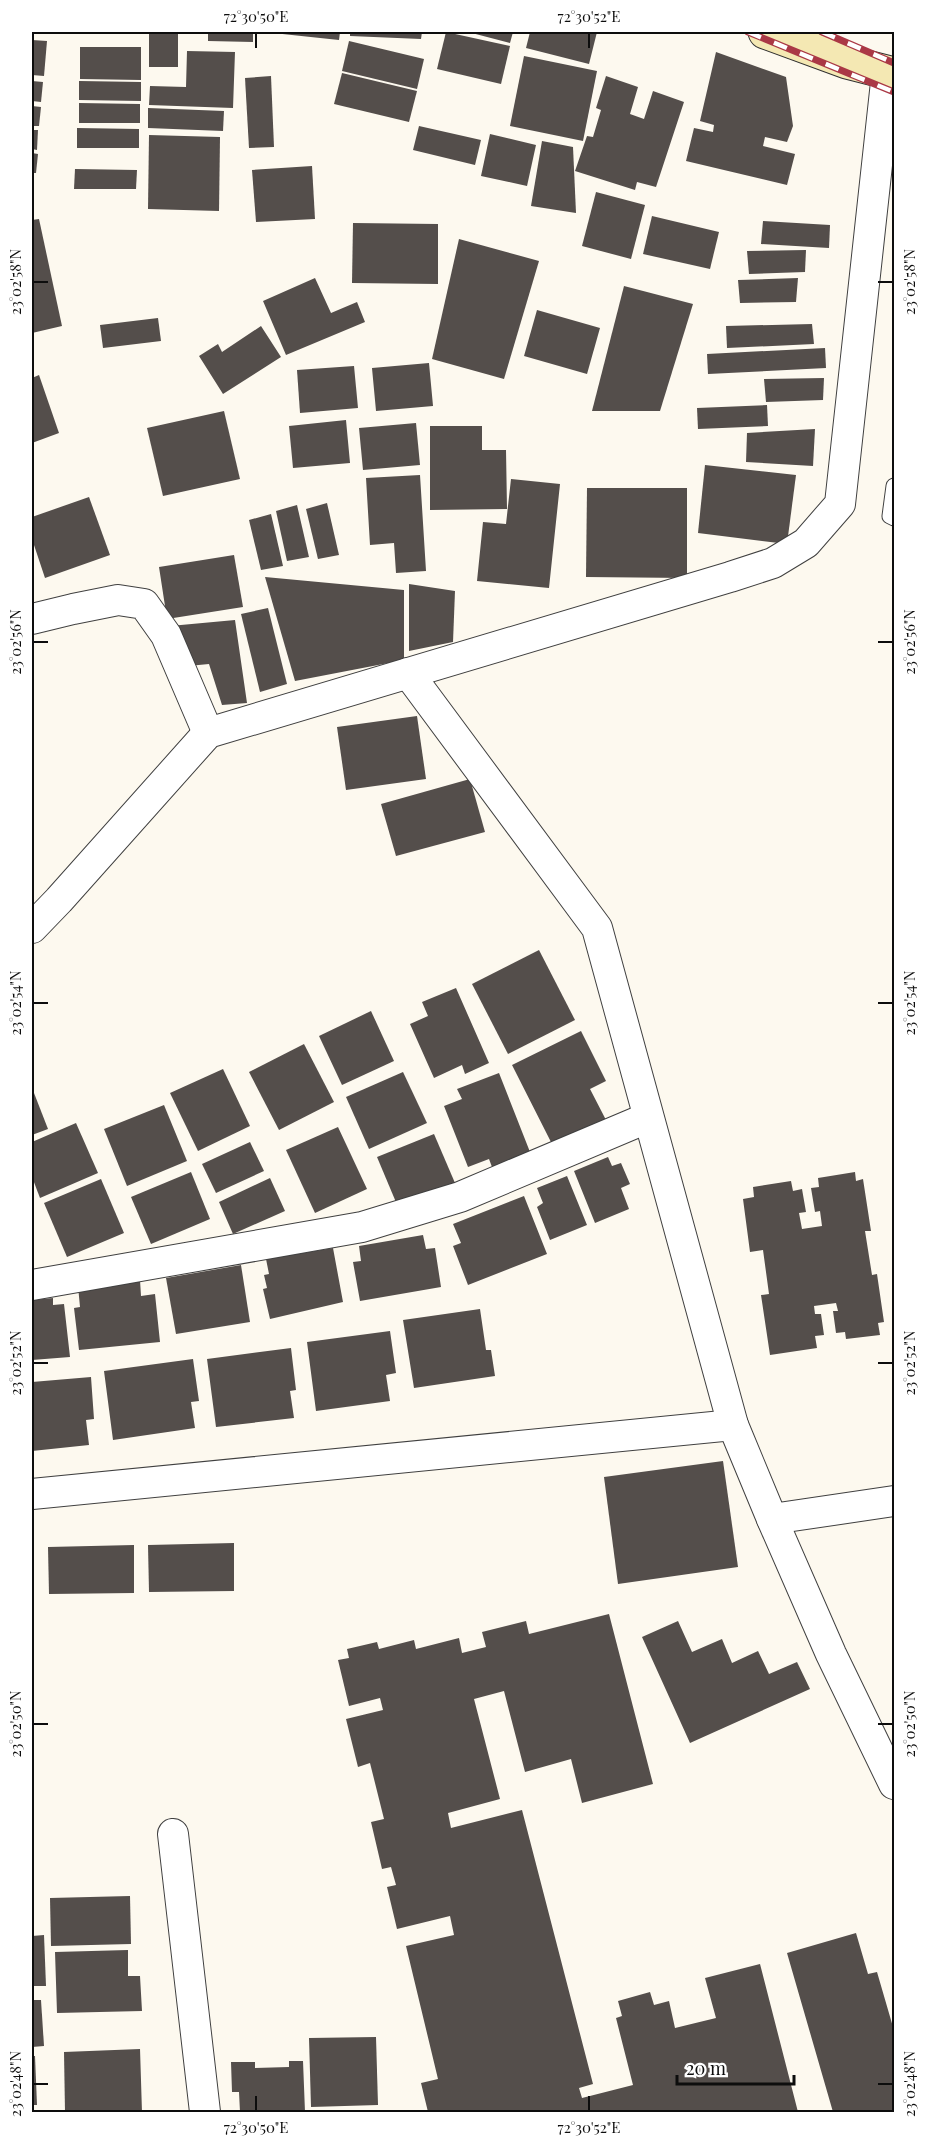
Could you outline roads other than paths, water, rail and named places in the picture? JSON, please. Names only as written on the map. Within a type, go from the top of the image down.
[{"type":"main road","points":[[765,32],[847,62],[891,74]]},
{"type":"street","points":[[32,928],[208,733],[773,563],[806,543],[840,504],[891,74]]},
{"type":"street","points":[[32,619],[118,600],[144,604],[166,635],[208,733]]},
{"type":"street","points":[[408,673],[597,928],[647,1118],[733,1425],[771,1519],[831,1654],[894,1784]]},
{"type":"street","points":[[32,1285],[362,1227],[460,1197],[647,1118]]},
{"type":"street","points":[[32,1494],[733,1425]]},
{"type":"street","points":[[771,1519],[894,1502]]},
{"type":"street","points":[[173,1834],[205,2112]]},
{"type":"lane","points":[[894,486],[890,516],[894,518]]},
{"type":"railway","points":[[748,32],[894,92]]},
{"type":"railway","points":[[822,32],[894,63]]}]
